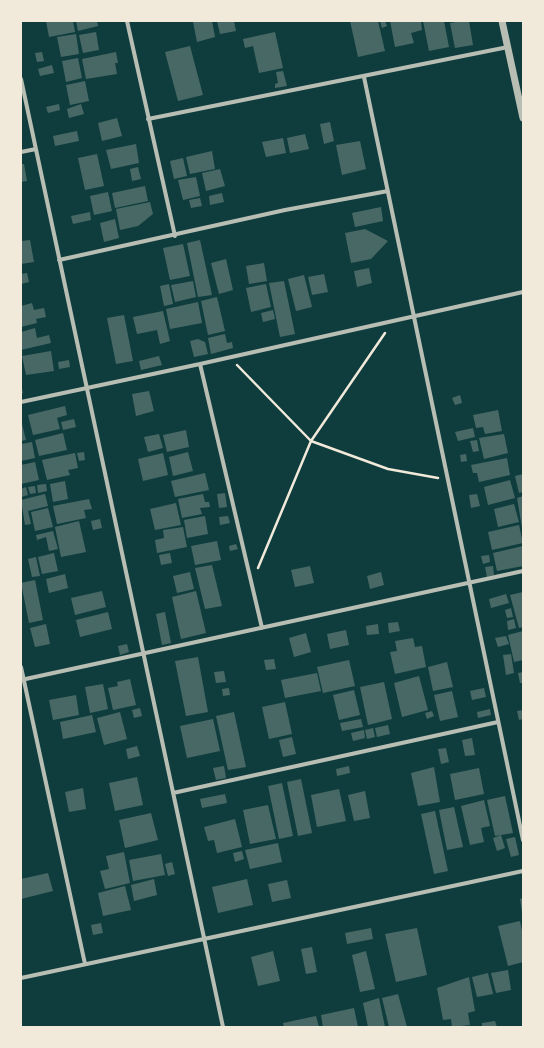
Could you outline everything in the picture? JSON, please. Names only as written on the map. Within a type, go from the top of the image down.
[{"type":"street","points":[[126,21],[175,236]]},
{"type":"street","points":[[502,21],[523,118]]},
{"type":"street","points":[[148,119],[508,47]]},
{"type":"street","points":[[364,77],[523,840]]},
{"type":"street","points":[[21,79],[223,1027]]},
{"type":"street","points":[[21,152],[36,149]]},
{"type":"street","points":[[60,260],[175,236],[285,210],[388,191]]},
{"type":"street","points":[[21,402],[86,387],[230,358],[523,292]]},
{"type":"street","points":[[200,364],[262,628]]},
{"type":"street","points":[[22,680],[523,572]]},
{"type":"street","points":[[21,667],[22,680],[85,964]]},
{"type":"street","points":[[173,794],[498,722]]},
{"type":"street","points":[[21,978],[523,871]]},
{"type":"path","points":[[252,583],[310,441],[393,321]]},
{"type":"path","points":[[230,358],[310,441],[388,469],[448,480]]},
{"type":"building","points":[[46,21],[73,21],[75,32],[49,37]]},
{"type":"building","points":[[76,21],[97,21],[98,26],[78,31]]},
{"type":"building","points":[[212,21],[215,37],[197,42],[193,22]]},
{"type":"building","points":[[217,21],[234,21],[236,31],[220,34]]},
{"type":"building","points":[[350,21],[378,21],[385,51],[358,57]]},
{"type":"building","points":[[380,21],[385,21],[387,26],[382,28]]},
{"type":"building","points":[[390,21],[421,21],[422,30],[411,33],[414,43],[395,47]]},
{"type":"building","points":[[423,21],[444,21],[449,47],[429,51]]},
{"type":"building","points":[[469,21],[473,45],[455,48],[450,23]]},
{"type":"building","points":[[96,32],[99,50],[83,53],[79,35]]},
{"type":"building","points":[[275,32],[283,68],[259,73],[253,46],[245,48],[243,39]]},
{"type":"building","points":[[76,34],[79,54],[61,57],[57,37]]},
{"type":"building","points":[[190,46],[203,95],[178,101],[165,52]]},
{"type":"building","points":[[42,52],[44,61],[37,62],[35,53]]},
{"type":"building","points":[[116,52],[118,63],[115,63],[117,74],[86,79],[82,59]]},
{"type":"building","points":[[78,58],[82,78],[66,82],[62,61]]},
{"type":"building","points":[[52,65],[54,73],[40,76],[38,69]]},
{"type":"building","points":[[283,71],[287,86],[275,88],[275,84],[278,83],[276,72]]},
{"type":"building","points":[[85,81],[89,101],[70,105],[66,85]]},
{"type":"building","points":[[59,104],[60,110],[48,113],[46,107]]},
{"type":"building","points":[[81,104],[84,114],[69,118],[67,109]]},
{"type":"building","points":[[117,118],[122,136],[102,141],[98,123]]},
{"type":"building","points":[[330,122],[334,141],[324,144],[320,124]]},
{"type":"building","points":[[77,131],[79,141],[55,146],[53,136]]},
{"type":"building","points":[[305,134],[309,149],[290,153],[287,138]]},
{"type":"building","points":[[283,138],[286,153],[266,157],[262,142]]},
{"type":"building","points":[[360,141],[366,169],[342,175],[336,145]]},
{"type":"building","points":[[136,144],[139,163],[111,169],[106,150]]},
{"type":"building","points":[[212,151],[215,169],[190,174],[186,157]]},
{"type":"building","points":[[97,154],[104,186],[85,190],[78,158]]},
{"type":"building","points":[[183,158],[187,176],[174,179],[170,161]]},
{"type":"building","points":[[21,164],[24,164],[27,181],[21,182]]},
{"type":"building","points":[[138,167],[141,179],[132,181],[130,169]]},
{"type":"building","points":[[220,169],[225,186],[206,191],[202,173]]},
{"type":"building","points":[[196,177],[200,196],[183,200],[178,180]]},
{"type":"building","points":[[145,186],[148,201],[115,208],[112,193]]},
{"type":"building","points":[[108,192],[112,211],[94,215],[90,196]]},
{"type":"building","points":[[222,193],[224,202],[210,205],[209,196]]},
{"type":"building","points":[[200,198],[202,206],[191,208],[189,200]]},
{"type":"building","points":[[150,202],[153,214],[138,226],[120,230],[116,209]]},
{"type":"building","points":[[381,207],[383,221],[355,227],[352,213]]},
{"type":"building","points":[[90,212],[91,220],[73,224],[71,216]]},
{"type":"building","points":[[115,219],[119,238],[104,242],[100,223]]},
{"type":"building","points":[[365,229],[388,241],[371,259],[351,263],[345,233]]},
{"type":"building","points":[[30,240],[34,262],[21,264],[21,241]]},
{"type":"building","points":[[200,240],[212,295],[198,297],[187,243]]},
{"type":"building","points":[[183,244],[190,276],[170,280],[163,248]]},
{"type":"building","points":[[226,259],[233,290],[219,294],[211,263]]},
{"type":"building","points":[[264,263],[267,281],[249,284],[246,266]]},
{"type":"building","points":[[369,268],[372,283],[357,287],[354,271]]},
{"type":"building","points":[[27,273],[29,282],[21,284],[21,274]]},
{"type":"building","points":[[324,274],[328,292],[312,295],[308,277]]},
{"type":"building","points":[[304,275],[312,307],[296,311],[288,279]]},
{"type":"building","points":[[193,281],[196,297],[175,302],[171,285]]},
{"type":"building","points":[[284,281],[295,334],[280,337],[269,283]]},
{"type":"building","points":[[169,284],[173,304],[164,306],[160,286]]},
{"type":"building","points":[[266,284],[271,307],[251,312],[246,288]]},
{"type":"building","points":[[217,297],[225,331],[208,335],[201,301]]},
{"type":"building","points":[[198,302],[202,323],[170,329],[166,309]]},
{"type":"building","points":[[32,303],[34,310],[44,308],[46,317],[36,319],[37,323],[21,327],[21,306]]},
{"type":"building","points":[[273,310],[275,319],[263,322],[261,313]]},
{"type":"building","points":[[163,311],[170,341],[160,344],[157,330],[137,334],[133,317]]},
{"type":"building","points":[[124,315],[133,361],[116,364],[107,318]]},
{"type":"building","points":[[35,328],[37,338],[49,335],[51,343],[21,350],[21,332]]},
{"type":"building","points":[[225,334],[227,343],[232,342],[233,348],[211,354],[208,338]]},
{"type":"building","points":[[198,339],[205,342],[208,354],[194,357],[190,341]]},
{"type":"building","points":[[51,351],[54,371],[26,375],[22,356]]},
{"type":"building","points":[[159,356],[162,365],[141,370],[139,361]]},
{"type":"building","points":[[69,360],[70,367],[59,369],[58,362]]},
{"type":"building","points":[[149,391],[154,411],[136,416],[132,394]]},
{"type":"building","points":[[460,395],[462,403],[455,405],[452,398]]},
{"type":"building","points":[[65,406],[67,415],[57,418],[60,429],[33,435],[28,415]]},
{"type":"building","points":[[498,410],[502,431],[485,434],[483,427],[476,428],[473,415]]},
{"type":"building","points":[[74,419],[76,427],[63,430],[61,422]]},
{"type":"building","points":[[21,420],[26,440],[21,441]]},
{"type":"building","points":[[473,428],[475,437],[458,441],[455,432]]},
{"type":"building","points":[[186,430],[189,447],[167,452],[163,435]]},
{"type":"building","points":[[63,433],[67,450],[39,456],[35,440]]},
{"type":"building","points":[[159,434],[163,448],[148,452],[144,437]]},
{"type":"building","points":[[504,434],[508,453],[484,459],[479,438]]},
{"type":"building","points":[[477,440],[479,451],[473,452],[470,441]]},
{"type":"building","points":[[32,442],[35,458],[21,461],[21,444]]},
{"type":"building","points":[[84,452],[85,460],[79,461],[77,453]]},
{"type":"building","points":[[188,452],[193,471],[173,476],[169,457]]},
{"type":"building","points":[[75,453],[78,468],[68,470],[70,475],[47,480],[42,460]]},
{"type":"building","points":[[163,453],[168,475],[143,481],[138,459]]},
{"type":"building","points":[[466,454],[467,461],[461,462],[460,455]]},
{"type":"building","points":[[507,458],[510,475],[479,482],[477,473],[473,473],[471,465]]},
{"type":"building","points":[[35,462],[39,480],[21,484],[21,465]]},
{"type":"building","points":[[205,473],[209,490],[175,497],[171,481]]},
{"type":"building","points":[[523,474],[523,492],[519,493],[515,476]]},
{"type":"building","points":[[510,480],[515,498],[488,505],[484,487]]},
{"type":"building","points":[[65,481],[68,499],[53,502],[50,484]]},
{"type":"building","points":[[46,484],[47,491],[38,493],[37,485]]},
{"type":"building","points":[[35,486],[36,493],[30,494],[28,487]]},
{"type":"building","points":[[26,487],[28,495],[21,497],[21,489]]},
{"type":"building","points":[[225,493],[227,507],[219,508],[217,494]]},
{"type":"building","points":[[45,494],[48,506],[28,511],[31,524],[25,525],[21,500]]},
{"type":"building","points":[[203,494],[205,502],[209,502],[210,507],[200,508],[202,514],[182,518],[178,499]]},
{"type":"building","points":[[477,494],[480,506],[471,508],[469,495]]},
{"type":"building","points":[[523,496],[523,528],[522,528],[517,498]]},
{"type":"building","points":[[89,499],[92,509],[84,510],[86,518],[57,524],[53,506]]},
{"type":"building","points":[[176,503],[181,525],[155,530],[150,509]]},
{"type":"building","points":[[514,504],[519,522],[498,527],[494,509]]},
{"type":"building","points":[[48,508],[53,527],[35,531],[31,512]]},
{"type":"building","points":[[205,516],[208,534],[187,538],[184,520]]},
{"type":"building","points":[[228,516],[230,523],[220,525],[219,517]]},
{"type":"building","points":[[100,519],[102,528],[93,530],[91,521]]},
{"type":"building","points":[[79,521],[86,552],[61,557],[55,527]]},
{"type":"building","points":[[519,525],[523,543],[492,550],[488,532]]},
{"type":"building","points":[[183,527],[187,547],[157,553],[155,540],[164,538],[163,530]]},
{"type":"building","points":[[53,531],[58,549],[49,551],[46,537],[37,540],[36,535]]},
{"type":"building","points":[[217,541],[221,560],[195,565],[191,546]]},
{"type":"building","points":[[236,544],[238,549],[230,551],[229,546]]},
{"type":"building","points":[[523,546],[523,566],[497,571],[493,553]]},
{"type":"building","points":[[54,553],[58,571],[42,574],[38,557]]},
{"type":"building","points":[[170,553],[172,563],[161,565],[159,555]]},
{"type":"building","points":[[489,555],[490,562],[483,564],[481,556]]},
{"type":"building","points":[[36,557],[40,576],[32,577],[28,559]]},
{"type":"building","points":[[212,565],[222,606],[205,609],[195,568]]},
{"type":"building","points":[[310,566],[314,583],[295,587],[291,570]]},
{"type":"building","points":[[493,566],[494,575],[487,577],[485,567]]},
{"type":"building","points":[[190,572],[194,589],[177,593],[173,576]]},
{"type":"building","points":[[381,572],[384,585],[370,589],[367,576]]},
{"type":"building","points":[[65,574],[68,588],[49,593],[46,579]]},
{"type":"building","points":[[35,580],[43,620],[29,623],[21,583]]},
{"type":"building","points":[[102,591],[106,607],[75,615],[71,598]]},
{"type":"building","points":[[196,591],[206,633],[181,639],[172,597]]},
{"type":"building","points":[[523,592],[523,627],[519,628],[510,595]]},
{"type":"building","points":[[506,594],[509,603],[491,608],[489,599]]},
{"type":"building","points":[[511,608],[513,617],[507,618],[505,610]]},
{"type":"building","points":[[108,612],[112,629],[80,637],[76,620]]},
{"type":"building","points":[[165,612],[171,643],[162,645],[156,614]]},
{"type":"building","points":[[514,619],[516,628],[508,630],[507,621]]},
{"type":"building","points":[[398,622],[400,631],[389,633],[388,623]]},
{"type":"building","points":[[46,624],[50,644],[35,647],[30,628]]},
{"type":"building","points":[[378,624],[379,634],[367,635],[366,626]]},
{"type":"building","points":[[346,630],[349,645],[330,649],[327,634]]},
{"type":"building","points":[[523,631],[523,660],[514,662],[508,635]]},
{"type":"building","points":[[306,633],[311,652],[294,657],[289,638]]},
{"type":"building","points":[[506,636],[509,644],[498,647],[495,638]]},
{"type":"building","points":[[413,638],[415,647],[422,646],[426,667],[395,674],[390,652],[397,651],[395,641]]},
{"type":"building","points":[[127,644],[129,652],[120,655],[118,646]]},
{"type":"building","points":[[511,654],[514,673],[506,675],[503,655]]},
{"type":"building","points":[[198,657],[208,712],[186,716],[175,661]]},
{"type":"building","points":[[274,659],[276,669],[266,670],[264,660]]},
{"type":"building","points":[[349,660],[355,686],[323,693],[317,667]]},
{"type":"building","points":[[447,662],[453,687],[433,691],[428,667]]},
{"type":"building","points":[[224,671],[226,682],[216,683],[214,672]]},
{"type":"building","points":[[523,672],[523,683],[520,683],[518,673]]},
{"type":"building","points":[[317,673],[321,691],[285,698],[281,680]]},
{"type":"building","points":[[419,676],[428,710],[402,717],[394,683]]},
{"type":"building","points":[[130,679],[136,705],[113,710],[108,688],[118,686],[117,682]]},
{"type":"building","points":[[384,682],[392,719],[368,725],[360,687]]},
{"type":"building","points":[[103,684],[108,709],[90,713],[85,687]]},
{"type":"building","points":[[229,688],[230,695],[223,696],[222,689]]},
{"type":"building","points":[[484,688],[486,697],[472,700],[470,691]]},
{"type":"building","points":[[354,690],[360,715],[339,720],[333,695]]},
{"type":"building","points":[[452,691],[458,717],[440,721],[434,695]]},
{"type":"building","points":[[76,695],[79,715],[53,720],[49,700]]},
{"type":"building","points":[[285,702],[292,734],[269,739],[262,707]]},
{"type":"building","points":[[140,708],[142,716],[134,718],[132,710]]},
{"type":"building","points":[[490,709],[491,715],[478,718],[477,712]]},
{"type":"building","points":[[523,710],[523,719],[519,720],[517,711]]},
{"type":"building","points":[[432,711],[434,716],[427,719],[425,713]]},
{"type":"building","points":[[120,712],[127,739],[104,745],[97,718]]},
{"type":"building","points":[[234,712],[246,767],[228,770],[216,716]]},
{"type":"building","points":[[92,715],[96,732],[63,739],[60,722]]},
{"type":"building","points":[[213,719],[220,751],[187,758],[180,726]]},
{"type":"building","points":[[361,719],[363,727],[342,731],[340,723]]},
{"type":"building","points":[[388,725],[390,734],[377,737],[375,728]]},
{"type":"building","points":[[373,728],[375,737],[367,739],[365,730]]},
{"type":"building","points":[[364,730],[365,738],[353,741],[351,733]]},
{"type":"building","points":[[292,737],[296,754],[283,757],[279,740]]},
{"type":"building","points":[[472,738],[475,755],[465,756],[462,740]]},
{"type":"building","points":[[137,746],[140,756],[128,759],[126,749]]},
{"type":"building","points":[[446,748],[449,762],[441,764],[438,749]]},
{"type":"building","points":[[224,766],[226,778],[216,780],[213,768]]},
{"type":"building","points":[[349,766],[350,773],[337,776],[336,769]]},
{"type":"building","points":[[434,767],[440,802],[418,806],[411,773]]},
{"type":"building","points":[[479,768],[484,794],[455,800],[450,774]]},
{"type":"building","points":[[137,777],[143,805],[115,811],[109,783]]},
{"type":"building","points":[[301,779],[312,833],[298,836],[287,782]]},
{"type":"building","points":[[282,783],[293,836],[279,839],[268,786]]},
{"type":"building","points":[[83,788],[86,809],[69,812],[65,792]]},
{"type":"building","points":[[339,789],[346,821],[317,827],[311,795]]},
{"type":"building","points":[[365,791],[370,818],[354,821],[348,795]]},
{"type":"building","points":[[225,794],[227,803],[202,808],[200,799]]},
{"type":"building","points":[[505,796],[513,833],[495,836],[487,800]]},
{"type":"building","points":[[484,800],[490,826],[481,828],[484,842],[470,845],[461,806]]},
{"type":"building","points":[[268,805],[276,839],[250,844],[243,810]]},
{"type":"building","points":[[454,807],[463,847],[447,850],[439,810]]},
{"type":"building","points":[[435,811],[448,871],[434,874],[421,814]]},
{"type":"building","points":[[151,813],[158,840],[125,848],[119,820]]},
{"type":"building","points":[[235,819],[242,847],[217,853],[214,840],[208,841],[204,827]]},
{"type":"building","points":[[501,835],[505,848],[497,851],[493,838]]},
{"type":"building","points":[[515,837],[519,855],[511,857],[506,839]]},
{"type":"building","points":[[278,843],[282,862],[250,869],[245,850]]},
{"type":"building","points":[[242,851],[244,859],[235,862],[233,853]]},
{"type":"building","points":[[124,852],[130,883],[105,889],[100,871],[109,869],[106,856]]},
{"type":"building","points":[[161,854],[165,875],[133,881],[129,860]]},
{"type":"building","points":[[172,862],[175,874],[168,876],[165,864]]},
{"type":"building","points":[[48,873],[53,891],[21,899],[21,879]]},
{"type":"building","points":[[154,879],[157,895],[134,901],[131,885]]},
{"type":"building","points":[[247,879],[253,905],[218,913],[212,887]]},
{"type":"building","points":[[287,880],[291,898],[272,902],[268,884]]},
{"type":"building","points":[[125,886],[131,910],[103,916],[98,893]]},
{"type":"building","points":[[523,898],[523,912],[522,912],[520,899]]},
{"type":"building","points":[[520,921],[523,935],[523,962],[508,966],[498,926]]},
{"type":"building","points":[[101,923],[103,933],[93,935],[91,925]]},
{"type":"building","points":[[371,928],[373,939],[347,944],[345,933]]},
{"type":"building","points":[[417,928],[427,975],[396,982],[385,934]]},
{"type":"building","points":[[312,947],[317,972],[306,974],[301,949]]},
{"type":"building","points":[[273,951],[280,981],[258,986],[251,957]]},
{"type":"building","points":[[366,951],[375,989],[360,992],[352,955]]},
{"type":"building","points":[[508,970],[511,990],[496,993],[491,973]]},
{"type":"building","points":[[488,973],[493,994],[477,997],[472,977]]},
{"type":"building","points":[[469,977],[475,1011],[468,1013],[470,1025],[452,1027],[451,1019],[443,1020],[437,988]]},
{"type":"building","points":[[398,994],[407,1027],[389,1027],[382,998]]},
{"type":"building","points":[[379,998],[385,1027],[368,1027],[363,1003]]},
{"type":"building","points":[[354,1008],[358,1027],[323,1027],[321,1015]]},
{"type":"building","points":[[316,1016],[319,1027],[284,1027],[283,1023]]},
{"type":"building","points":[[495,1021],[497,1027],[482,1027],[482,1023]]}]
